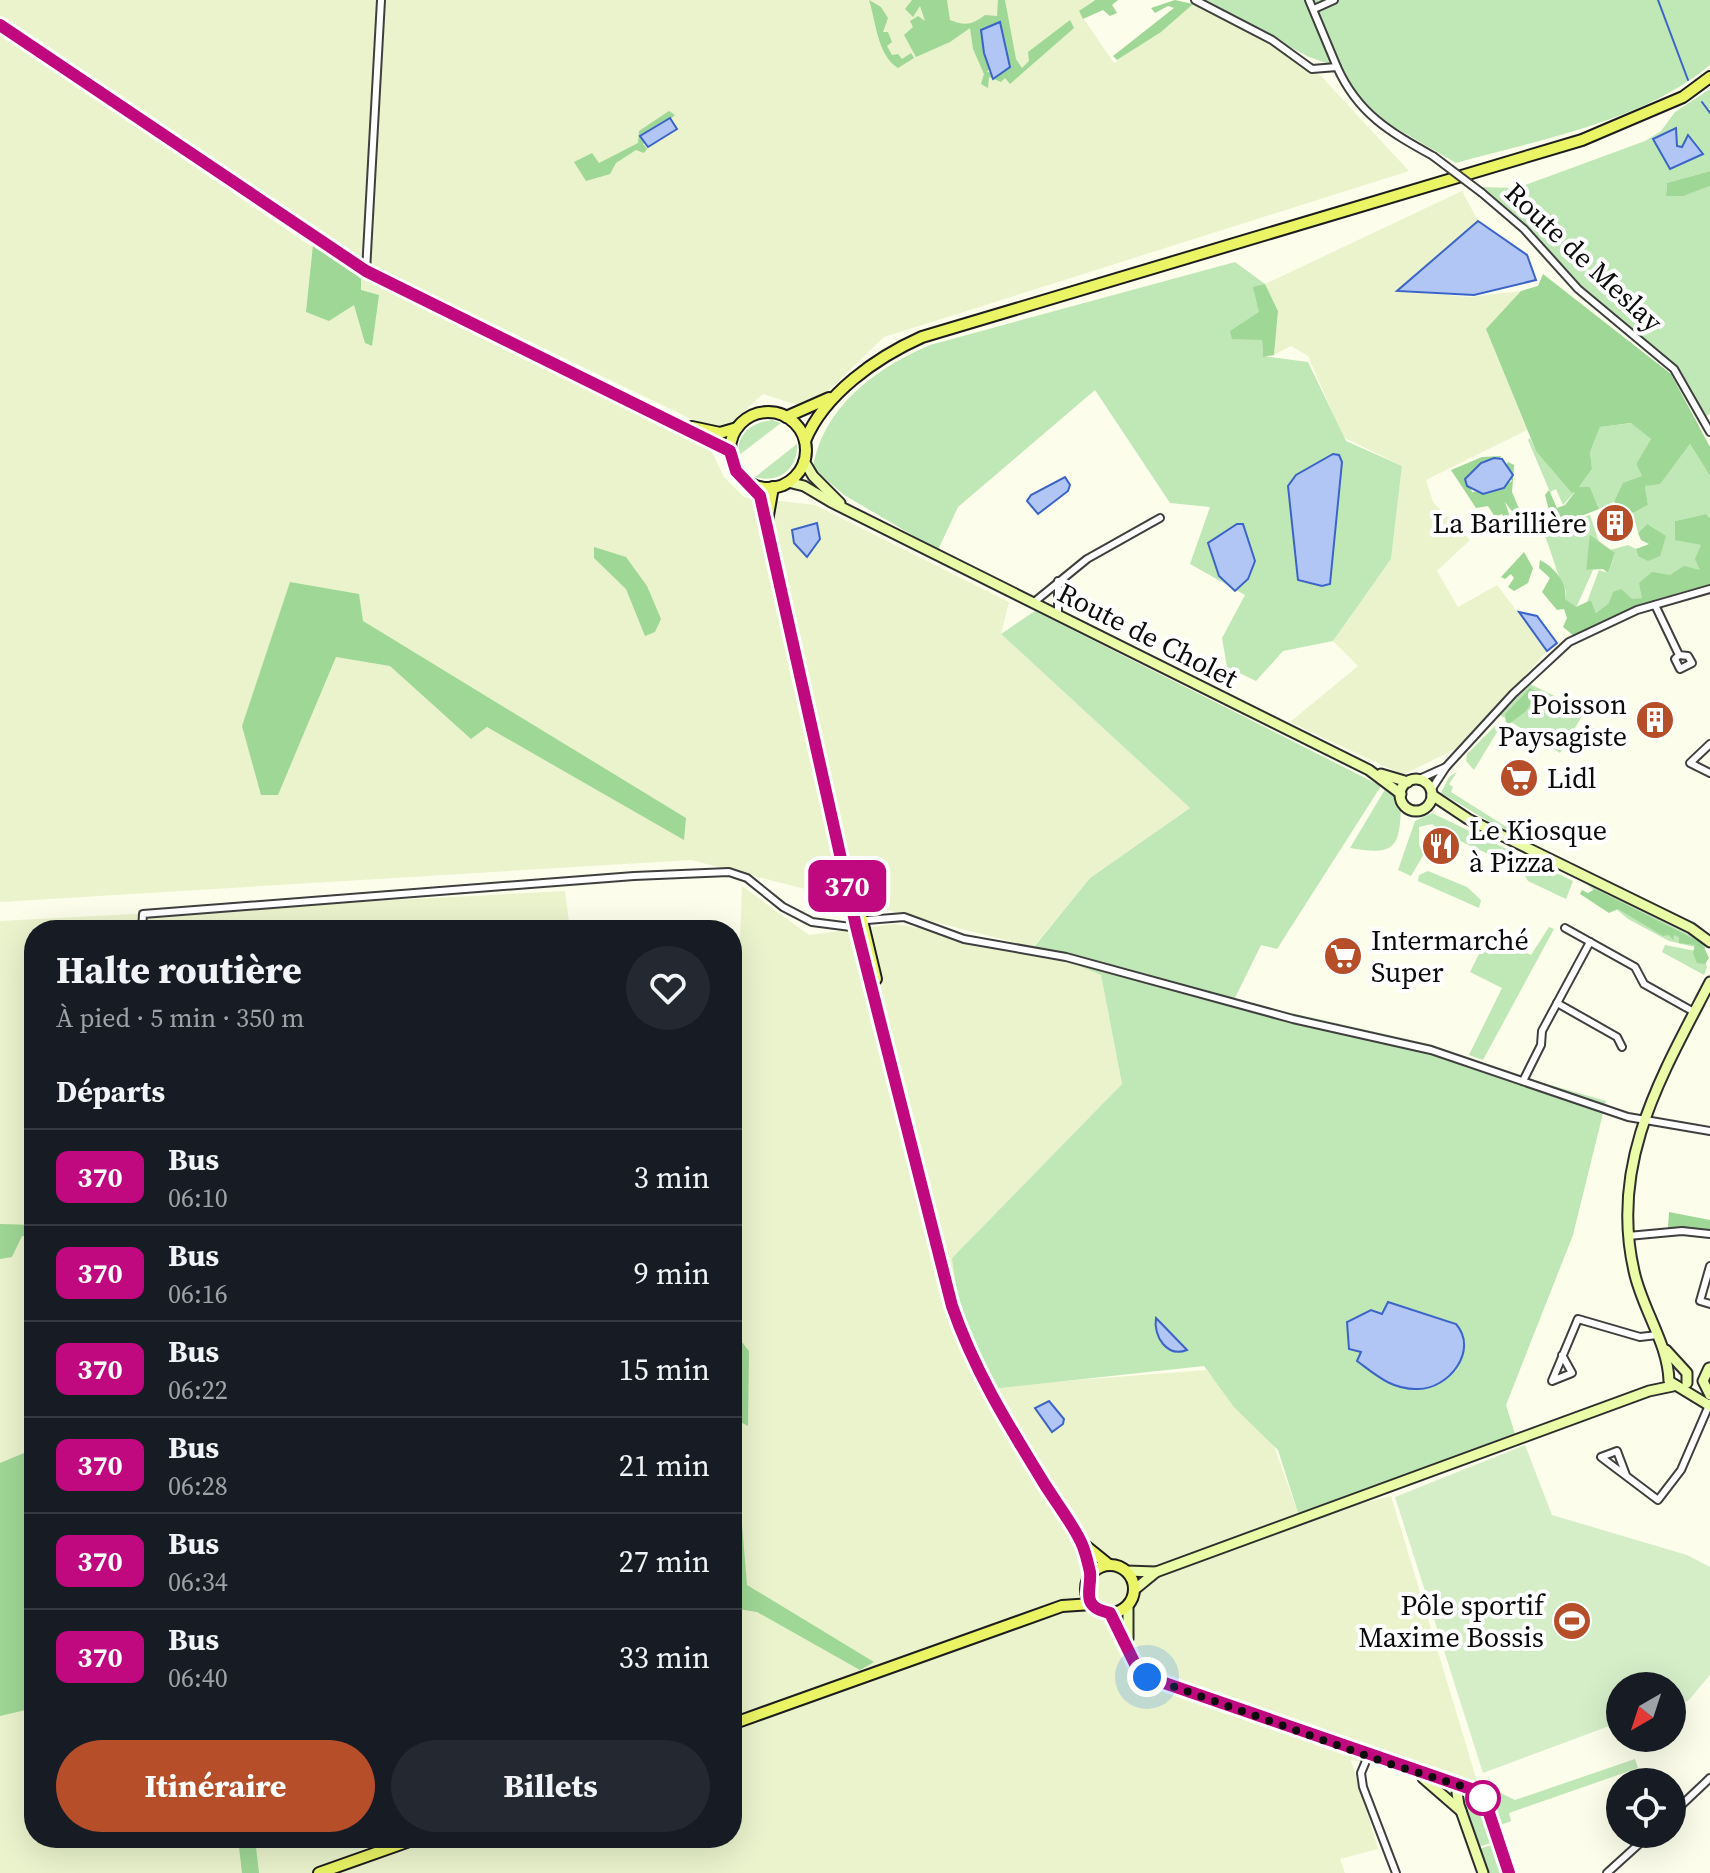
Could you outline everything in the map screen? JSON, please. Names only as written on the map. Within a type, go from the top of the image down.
[{"type":"main road","points":[[0,25],[366,271],[730,451]]},
{"type":"main road","points":[[786,417],[805,412],[841,391],[894,350],[922,337],[1582,140],[1683,97],[1710,77]]},
{"type":"main road","points":[[788,482],[804,461],[805,441],[812,423],[841,391]]},
{"type":"main road","points":[[670,422],[720,433],[737,428],[754,414],[765,412],[786,417],[796,425],[805,441]]},
{"type":"main road","points":[[737,428],[730,451],[736,471],[752,484],[760,496],[881,1016],[945,1279],[964,1342],[997,1407],[1081,1542],[1109,1565],[1126,1571],[1156,1572]]},
{"type":"main road","points":[[804,461],[824,488],[856,514]]},
{"type":"main road","points":[[752,484],[773,487],[788,482],[804,486],[856,514]]},
{"type":"main road","points":[[767,525],[773,487]]},
{"type":"main road","name":"Route de Cholet","points":[[856,514],[1369,770],[1401,794]]},
{"type":"main road","name":"Route de Cholet","points":[[1369,770],[1412,781]]},
{"type":"main road","points":[[1468,819],[1426,807],[1416,811],[1407,808],[1401,794],[1412,781],[1468,819],[1710,935]]},
{"type":"main road","points":[[1426,807],[1431,792]]},
{"type":"main road","points":[[1691,928],[1710,942]]},
{"type":"main road","points":[[1681,1385],[1683,1369],[1657,1335],[1635,1275],[1628,1236],[1629,1176],[1642,1119],[1710,982]]},
{"type":"main road","points":[[1664,1348],[1669,1374],[1710,1402]]},
{"type":"main road","points":[[1649,1391],[1669,1374],[1683,1369],[1708,1369]]},
{"type":"main road","points":[[1128,1647],[1128,1605],[1134,1590],[1156,1572],[1649,1391],[1681,1385],[1708,1369]]},
{"type":"main road","points":[[1708,1369],[1703,1381],[1710,1402]]},
{"type":"main road","points":[[1081,1542],[1092,1604]]},
{"type":"main road","points":[[1062,1606],[1109,1565]]},
{"type":"main road","points":[[1126,1571],[1134,1590]]},
{"type":"main road","points":[[742,1720],[1062,1606],[1092,1604],[1110,1613],[1137,1668],[1147,1677],[1368,1756],[1477,1791],[1483,1799],[1509,1873]]},
{"type":"main road","points":[[1110,1613],[1128,1605]]},
{"type":"main road","points":[[1418,1773],[1461,1811]]},
{"type":"main road","points":[[1461,1788],[1457,1793],[1461,1811],[1483,1873]]},
{"type":"main road","points":[[319,1873],[390,1848]]},
{"type":"street","points":[[366,271],[381,0]]},
{"type":"street","points":[[1195,0],[1272,40],[1312,69],[1337,67],[1309,0]]},
{"type":"street","points":[[1314,9],[1334,0]]},
{"type":"street","name":"Route de Meslay","points":[[1337,67],[1355,101],[1371,118],[1388,132],[1433,156],[1482,193],[1524,229],[1578,289],[1674,369],[1710,432]]},
{"type":"street","points":[[1033,603],[1097,553],[1160,518]]},
{"type":"street","points":[[1058,581],[1058,615]]},
{"type":"street","points":[[1431,792],[1446,767],[1513,694],[1569,642],[1655,605],[1710,589]]},
{"type":"street","points":[[1655,605],[1679,655]]},
{"type":"street","points":[[1710,744],[1690,763],[1710,773]]},
{"type":"street","points":[[1412,781],[1446,767]]},
{"type":"street","points":[[143,920],[143,914],[706,871],[747,878],[783,907],[812,922],[860,924],[904,917],[964,939],[1066,957],[1293,1019],[1431,1050],[1642,1119],[1710,1131]]},
{"type":"street","points":[[1565,928],[1635,967],[1644,984],[1694,1012]]},
{"type":"street","points":[[1523,1081],[1557,1003],[1590,942]]},
{"type":"street","points":[[1557,1003],[1617,1037],[1622,1047]]},
{"type":"street","points":[[1628,1236],[1682,1231],[1710,1234]]},
{"type":"street","points":[[1710,1268],[1700,1301],[1710,1304]]},
{"type":"street","points":[[1562,1355],[1578,1319],[1640,1337],[1657,1335]]},
{"type":"street","points":[[1626,1475],[1617,1451],[1601,1457],[1658,1500],[1681,1470],[1710,1402]]},
{"type":"street","points":[[1368,1756],[1361,1773],[1363,1787],[1396,1873]]},
{"type":"street","points":[[1686,1801],[1710,1778]]},
{"type":"street","points":[[1607,1873],[1635,1848]]},
{"type":"green space","points":[[0,0],[1093,0],[1079,12],[1114,63],[1193,4],[1272,40],[1321,76],[1409,171],[884,337],[828,391],[797,405],[763,394],[720,433],[385,272],[330,240],[0,24]]},
{"type":"green space","points":[[869,0],[881,7],[888,18],[883,32],[888,32],[892,42],[887,46],[892,55],[898,54],[902,59],[911,53],[914,58],[898,68],[881,46]]},
{"type":"green space","points":[[912,0],[947,0],[950,20],[968,24],[985,15],[997,16],[998,0],[1005,0],[1016,59],[1022,68],[1029,61],[1028,52],[1070,20],[1074,28],[1010,84],[1005,78],[1001,82],[989,77],[988,88],[981,84],[984,74],[973,49],[970,28],[950,42],[916,57],[904,35],[913,27],[910,21],[918,16],[925,21],[920,6],[913,17],[905,9]],"holes":[[[997,23],[1000,72],[997,77],[998,73],[987,72],[993,64],[982,29]]]},
{"type":"green space","points":[[1095,0],[1118,0],[1112,5],[1117,13],[1110,16],[1103,10],[1083,19],[1079,11]]},
{"type":"green space","points":[[1175,0],[1193,4],[1161,32],[1117,60],[1113,56],[1174,8],[1168,6],[1155,13],[1151,8]]},
{"type":"green space","points":[[1202,0],[1710,0],[1710,65],[1683,85],[1622,115],[1456,163],[1382,120],[1329,64],[1309,57]]},
{"type":"green space","points":[[0,33],[306,243],[487,341],[711,450],[724,477],[744,497],[815,505],[1009,602],[1001,634],[1190,808],[1090,878],[1034,946],[1101,975],[1122,1084],[952,1258],[1001,1386],[1206,1370],[1274,1446],[1300,1519],[1391,1496],[1477,1781],[1351,1760],[1378,1849],[1340,1859],[1345,1873],[0,1873],[0,921],[565,891],[569,920],[24,920],[24,1848],[742,1848],[742,886],[809,935],[894,924],[1021,944],[691,860],[0,902]]},
{"type":"green space","points":[[1710,89],[1710,171],[1667,183],[1666,196],[1684,196],[1710,186],[1710,414],[1706,416],[1681,371],[1574,280],[1521,220],[1480,187],[1517,188],[1645,141],[1661,131],[1675,112]]},
{"type":"green space","points":[[669,111],[675,115],[643,144],[647,149],[644,153],[636,150],[616,163],[610,174],[586,181],[574,162],[592,153],[599,163],[638,143],[639,131]]},
{"type":"green space","points":[[1710,171],[1710,186],[1684,196],[1666,196],[1667,183]]},
{"type":"green space","points":[[1462,191],[1478,221],[1398,291],[1470,297],[1521,291],[1488,334],[1527,430],[1426,480],[1433,502],[1470,540],[1437,571],[1458,607],[1497,585],[1547,651],[1461,746],[1403,775],[1290,722],[1358,666],[1333,641],[1391,559],[1402,466],[1343,437],[1308,356],[1291,346],[1274,355],[1278,311],[1265,284]]},
{"type":"green space","points":[[313,245],[361,275],[361,290],[379,295],[372,346],[365,343],[354,305],[329,321],[306,312]]},
{"type":"green space","points":[[1235,262],[1265,284],[1260,312],[1263,356],[1308,362],[1346,441],[1402,466],[1391,559],[1333,641],[1283,651],[1256,681],[1227,667],[1222,638],[1245,595],[1190,564],[1210,507],[1170,503],[1095,390],[958,507],[938,550],[844,495],[813,468],[828,426],[840,408],[872,378],[910,354],[930,345]]},
{"type":"green space","points":[[1543,274],[1671,374],[1710,447],[1710,476],[1690,444],[1660,484],[1645,486],[1648,505],[1633,513],[1614,502],[1623,483],[1642,476],[1636,464],[1651,439],[1631,423],[1600,427],[1590,452],[1592,469],[1579,487],[1590,487],[1599,509],[1566,522],[1550,514],[1545,495],[1549,490],[1557,508],[1565,505],[1575,492],[1572,493],[1536,451],[1486,329],[1521,291],[1538,286]]},
{"type":"green space","points":[[1265,284],[1278,311],[1274,355],[1263,357],[1262,340],[1232,339],[1230,331],[1259,312],[1253,287]]},
{"type":"green space","points":[[772,420],[781,423],[738,456],[740,441],[747,430]]},
{"type":"green space","points":[[1632,423],[1651,439],[1636,464],[1642,476],[1614,502],[1599,509],[1590,487],[1579,487],[1592,469],[1590,452],[1600,427]]},
{"type":"green space","points":[[1530,438],[1536,451],[1579,487],[1563,505],[1556,489],[1550,492],[1528,440]]},
{"type":"green space","points":[[797,444],[794,461],[785,472],[772,478],[755,477]]},
{"type":"green space","points":[[1690,444],[1710,476],[1710,518],[1706,514],[1675,521],[1675,539],[1701,545],[1701,571],[1642,598],[1609,603],[1596,613],[1591,600],[1587,602],[1599,570],[1608,573],[1615,554],[1610,550],[1628,545],[1636,549],[1638,556],[1660,556],[1647,524],[1638,533],[1633,513],[1648,505],[1645,486],[1660,483]]},
{"type":"green space","points":[[1501,456],[1498,463],[1467,478],[1472,492],[1496,489],[1512,481],[1503,469],[1508,462],[1514,465],[1512,492],[1525,523],[1522,525],[1505,502],[1510,517],[1506,521],[1502,514],[1495,517],[1488,506],[1476,508],[1451,470],[1482,457]]},
{"type":"green space","points":[[1706,514],[1710,518],[1710,584],[1635,606],[1574,636],[1563,627],[1567,618],[1564,609],[1557,610],[1542,592],[1550,578],[1539,568],[1540,560],[1559,576],[1565,599],[1576,607],[1591,600],[1596,613],[1609,603],[1613,592],[1621,589],[1632,599],[1642,598],[1639,583],[1652,572],[1670,575],[1684,566],[1700,570],[1695,559],[1701,545],[1675,540],[1675,521]]},
{"type":"green space","points":[[1590,515],[1599,542],[1591,536],[1586,570],[1593,570],[1576,608],[1565,599],[1566,591],[1544,534],[1562,520],[1566,522]]},
{"type":"green space","points":[[1647,524],[1666,536],[1660,556],[1648,561],[1638,556],[1636,549],[1649,544],[1641,540],[1638,533]]},
{"type":"green space","points":[[1590,535],[1615,553],[1608,573],[1603,569],[1586,570]]},
{"type":"green space","points":[[594,547],[626,557],[647,586],[661,619],[655,632],[645,636],[626,589],[594,558]]},
{"type":"green space","points":[[1524,552],[1533,568],[1528,583],[1514,591],[1508,587],[1514,578],[1511,574],[1505,579],[1501,577]]},
{"type":"green space","points":[[290,582],[359,594],[363,621],[686,818],[684,840],[487,727],[471,739],[390,666],[336,657],[278,795],[261,795],[242,726]]},
{"type":"green space","points":[[1035,611],[1381,786],[1277,949],[1261,945],[1234,1000],[1433,1045],[1526,1078],[1606,1101],[1573,1235],[1506,1405],[1516,1437],[1299,1516],[1278,1450],[1234,1407],[1204,1366],[990,1389],[963,1337],[952,1258],[1122,1084],[1101,975],[1034,947],[1090,878],[1190,808],[1001,634]]},
{"type":"green space","points":[[1530,684],[1585,711],[1560,753],[1500,715]]},
{"type":"green space","points":[[1530,688],[1539,693],[1525,712],[1509,724],[1505,714]]},
{"type":"green space","points":[[1497,724],[1500,727],[1474,770],[1466,761],[1467,754]]},
{"type":"green space","points":[[1457,772],[1449,784],[1453,787],[1451,792],[1505,826],[1509,821],[1518,826],[1512,835],[1441,793],[1449,777]]},
{"type":"green space","points":[[1387,786],[1401,806],[1399,833],[1395,841],[1384,850],[1350,848]]},
{"type":"green space","points":[[1432,813],[1573,881],[1566,899],[1528,881],[1521,869],[1447,835],[1432,824],[1419,827],[1419,845],[1424,854],[1411,876],[1398,870],[1415,821]]},
{"type":"green space","points":[[1428,871],[1467,887],[1481,900],[1479,908],[1418,881],[1419,875]]},
{"type":"green space","points":[[1584,882],[1708,946],[1703,949],[1669,941],[1628,919]]},
{"type":"green space","points":[[1595,889],[1702,943],[1709,958],[1705,964],[1697,963],[1693,953],[1695,945],[1679,943],[1679,937],[1674,935],[1673,940],[1669,935],[1663,936],[1618,909],[1609,913],[1580,894],[1582,890],[1588,893]]},
{"type":"green space","points":[[1549,927],[1554,929],[1483,1060],[1469,1055],[1502,988],[1470,972],[1486,940],[1516,954],[1519,950],[1531,955]]},
{"type":"green space","points":[[1665,945],[1701,952],[1707,967],[1704,975],[1662,952]]},
{"type":"green space","points":[[1669,1212],[1710,1220],[1710,1230],[1668,1228]]},
{"type":"green space","points":[[0,1224],[24,1225],[24,1236],[12,1257],[0,1259]]},
{"type":"green space","points":[[742,1342],[749,1351],[748,1426],[742,1423]]},
{"type":"green space","name":"Pôle sportif Maxime Bossis","points":[[1525,1445],[1552,1515],[1687,1555],[1710,1567],[1710,1675],[1686,1702],[1686,1672],[1606,1672],[1606,1727],[1483,1773],[1395,1497]]},
{"type":"green space","points":[[24,1453],[24,1710],[0,1716],[0,1463]]},
{"type":"green space","points":[[742,1524],[747,1585],[874,1662],[860,1670],[757,1612],[742,1610]]},
{"type":"green space","points":[[1635,1759],[1638,1768],[1609,1768]]},
{"type":"green space","points":[[1606,1769],[1606,1779],[1509,1813],[1511,1821],[1496,1827],[1485,1796],[1499,1792],[1515,1800]]},
{"type":"green space","points":[[1479,1800],[1494,1842],[1478,1847],[1464,1806]]},
{"type":"green space","points":[[1495,1844],[1504,1873],[1488,1873],[1479,1849]]},
{"type":"green space","points":[[239,1848],[256,1848],[259,1873],[242,1873]]},
{"type":"water","points":[[1000,22],[1010,67],[993,79],[984,53],[981,30]]},
{"type":"water","points":[[670,118],[677,129],[648,147],[640,136]]},
{"type":"water","points":[[1676,128],[1677,146],[1682,147],[1688,135],[1703,154],[1670,169],[1653,139]]},
{"type":"water","points":[[1478,221],[1527,255],[1536,280],[1474,295],[1397,291]]},
{"type":"water","points":[[1333,454],[1339,455],[1342,462],[1330,584],[1322,586],[1298,580],[1288,486],[1296,475]]},
{"type":"water","points":[[1494,458],[1502,459],[1513,475],[1504,488],[1483,494],[1467,486],[1465,479],[1481,463]]},
{"type":"water","points":[[1065,477],[1070,485],[1068,491],[1038,514],[1027,501],[1031,495]]},
{"type":"water","points":[[817,523],[820,539],[807,557],[794,543],[792,530]]},
{"type":"water","points":[[1237,524],[1243,524],[1255,561],[1248,579],[1235,591],[1219,576],[1208,543]]},
{"type":"water","points":[[1519,612],[1537,616],[1557,643],[1547,651]]},
{"type":"water","points":[[1388,1302],[1456,1324],[1464,1345],[1462,1356],[1450,1375],[1429,1387],[1409,1389],[1392,1384],[1357,1361],[1361,1352],[1349,1349],[1347,1322],[1371,1310],[1382,1314]]},
{"type":"water","points":[[1156,1318],[1187,1350],[1173,1351],[1163,1344],[1157,1332]]},
{"type":"water","points":[[1049,1401],[1064,1419],[1063,1424],[1052,1432],[1035,1408]]},
{"type":"waterway","points":[[1658,0],[1688,80]]},
{"type":"waterway","points":[[1702,102],[1710,113]]},
{"type":"bus line","name":"370","points":[[0,25],[352,263],[730,451],[736,471],[752,484],[760,496],[829,794],[856,926],[893,1061],[952,1306],[971,1358],[997,1407],[1081,1542],[1091,1576],[1087,1584],[1088,1598],[1097,1609],[1110,1613],[1137,1668],[1147,1677],[1387,1763],[1477,1791],[1488,1810],[1509,1873]]},
{"type":"place","name":"La Barillière","points":[[1615,523]]},
{"type":"place","name":"Poisson Paysagiste","points":[[1655,720]]},
{"type":"place","name":"Lidl","points":[[1519,778]]},
{"type":"place","name":"Le Kiosque à Pizza","points":[[1441,846]]},
{"type":"place","name":"Intermarché Super","points":[[1343,956]]},
{"type":"place","name":"Pôle sportif Maxime Bossis","points":[[1572,1621]]},
{"type":"route","points":[[1147,1677],[1387,1763],[1477,1791],[1483,1798]]}]
